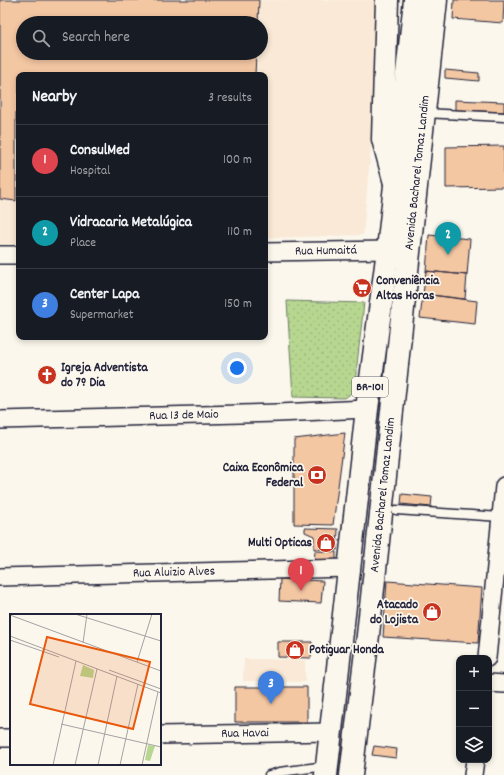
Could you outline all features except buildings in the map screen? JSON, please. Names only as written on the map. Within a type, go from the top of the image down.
[{"type":"main road","name":"Avenida Bacharel Tomaz Landim","points":[[387,0],[383,139],[395,184]]},
{"type":"main road","name":"Avenida Bacharel Tomaz Landim","points":[[326,771],[367,409],[388,250],[415,0]]},
{"type":"main road","name":"Avenida Bacharel Tomaz Landim","points":[[351,775],[368,635],[436,0]]},
{"type":"street","name":"Rua Humaitá","points":[[268,252],[388,250]]},
{"type":"street","points":[[0,255],[16,255]]},
{"type":"street","name":"Rua 13 de Maio","points":[[0,420],[278,413],[367,409]]},
{"type":"street","points":[[487,655],[504,486]]},
{"type":"street","name":"Rua Aluizio Alves","points":[[0,577],[349,568]]},
{"type":"street","points":[[492,683],[504,684]]},
{"type":"street","name":"Rua Havai","points":[[161,735],[331,732]]},
{"type":"street","points":[[473,775],[475,763]]},
{"type":"lane","points":[[424,113],[504,117]]},
{"type":"lane","points":[[396,510],[501,517]]},
{"type":"lane","points":[[269,775],[280,772],[326,771]]},
{"type":"shaded area","points":[[0,0],[384,0],[363,235],[268,238],[268,72],[16,72],[16,244],[0,244]]},
{"type":"shaded area","points":[[244,659],[305,660],[305,682],[243,681]]},
{"type":"green space","points":[[287,301],[364,303],[354,391],[345,398],[293,397]]},
{"type":"place","name":"Vidracaria Metalúgica","points":[[448,255]]},
{"type":"place","name":"Conveniência Altas Horas","points":[[362,288]]},
{"type":"place","name":"Igreja Adventista do 7º Dia","points":[[47,375]]},
{"type":"place","name":"Caixa Econômica Federal","points":[[317,475]]},
{"type":"place","name":"Multi Opticas","points":[[326,543]]},
{"type":"place","name":"ConsulMed","points":[[301,591]]},
{"type":"place","name":"Atacado do Lojista","points":[[432,612]]},
{"type":"place","name":"Potiguar Honda","points":[[295,650]]},
{"type":"place","name":"Center Lapa","points":[[271,704]]}]
